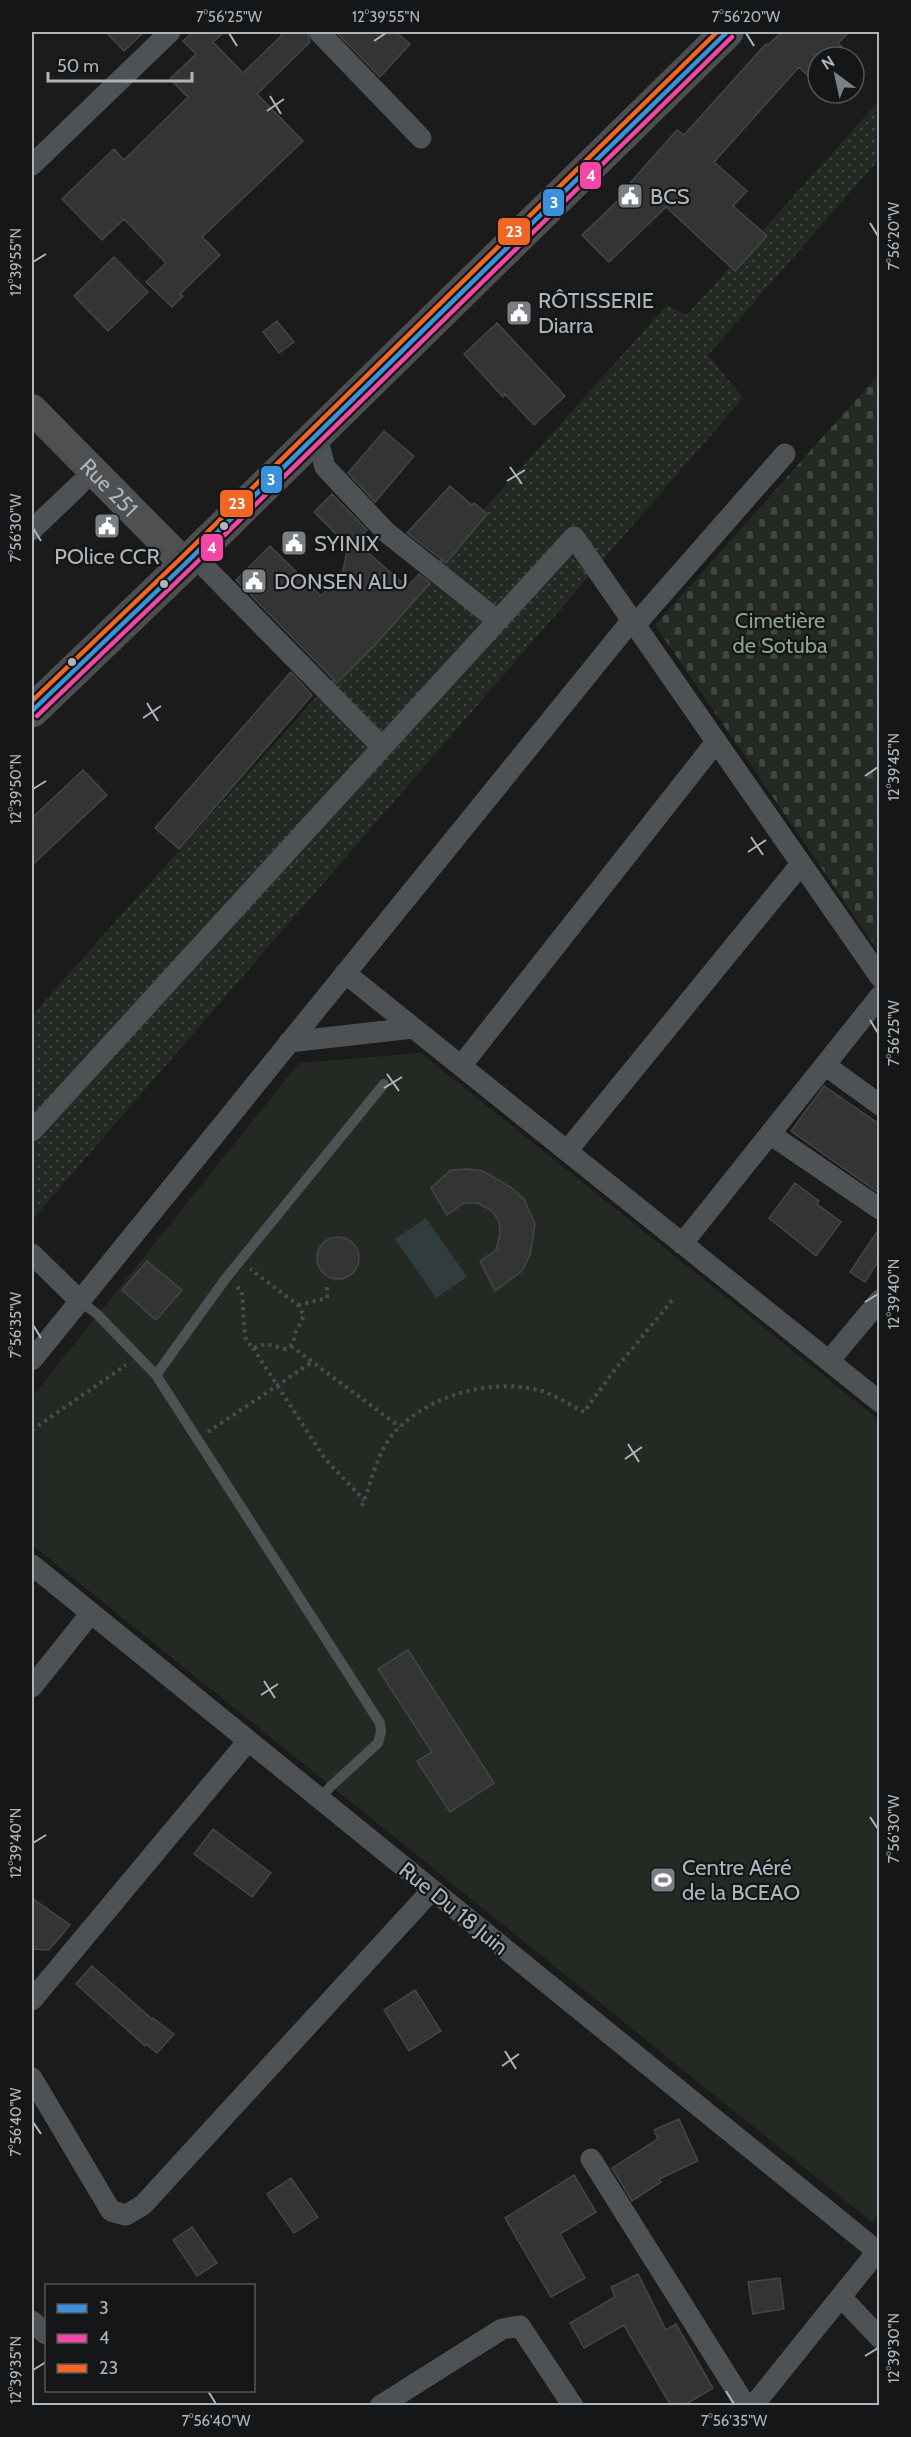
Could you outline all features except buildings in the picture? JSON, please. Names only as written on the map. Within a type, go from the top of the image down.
[{"type":"main road","points":[[32,711],[700,32]]},
{"type":"main road","points":[[32,689],[176,563],[316,435],[727,32]]},
{"type":"main road","name":"Rue 251","points":[[32,409],[176,563]]},
{"type":"main road","name":"Rue 251","points":[[32,435],[80,484],[176,563]]},
{"type":"street","points":[[32,165],[170,32]]},
{"type":"street","points":[[319,32],[421,138]]},
{"type":"street","points":[[316,435],[325,467],[386,532],[497,621]]},
{"type":"street","points":[[32,1360],[345,973],[633,623],[785,454]]},
{"type":"street","points":[[32,530],[80,484]]},
{"type":"street","points":[[32,1131],[574,537],[879,977]]},
{"type":"street","points":[[176,563],[382,747]]},
{"type":"street","points":[[461,1066],[716,742]]},
{"type":"street","points":[[567,1151],[801,864]]},
{"type":"street","points":[[345,973],[879,1402]]},
{"type":"street","points":[[682,1244],[879,996]]},
{"type":"street","points":[[289,1042],[413,1028]]},
{"type":"street","points":[[825,1065],[879,1105]]},
{"type":"street","points":[[770,1134],[879,1209]]},
{"type":"street","points":[[32,1254],[80,1301]]},
{"type":"street","points":[[829,1361],[879,1300]]},
{"type":"street","name":"Rue Du 18 Juin","points":[[33,1570],[91,1613],[878,2249]]},
{"type":"street","points":[[32,1687],[91,1613]]},
{"type":"street","points":[[32,2000],[249,1741]]},
{"type":"street","points":[[32,2078],[111,2211],[126,2215],[143,2205],[432,1890]]},
{"type":"street","points":[[591,2159],[746,2406]]},
{"type":"street","points":[[753,2406],[878,2249]]},
{"type":"street","points":[[841,2297],[879,2338]]},
{"type":"street","points":[[32,2321],[45,2333]]},
{"type":"street","points":[[391,2403],[502,2329],[520,2326],[573,2406]]},
{"type":"lane","points":[[156,1375],[225,1278],[384,1084]]},
{"type":"lane","points":[[80,1301],[97,1314],[156,1375],[380,1723],[381,1732],[378,1743],[330,1787],[321,1799]]},
{"type":"path","points":[[240,1261],[298,1305],[304,1316],[291,1346],[286,1349],[266,1344],[253,1348]]},
{"type":"path","points":[[298,1305],[327,1298],[327,1284]]},
{"type":"path","points":[[242,1291],[246,1340],[325,1460],[364,1500]]},
{"type":"path","points":[[362,1506],[375,1469],[392,1435],[414,1415],[445,1399],[472,1389],[508,1387],[542,1391],[584,1412],[613,1372],[674,1298]]},
{"type":"path","points":[[291,1346],[400,1427]]},
{"type":"path","points":[[32,1430],[139,1356]]},
{"type":"path","points":[[197,1439],[312,1362]]},
{"type":"green space","points":[[879,101],[879,159],[708,355],[743,398],[32,1220],[32,1015],[667,305],[687,315]]},
{"type":"green space","name":"Cimetière de Sotuba","points":[[879,374],[879,952],[655,625]]},
{"type":"green space","name":"Centre Aéré de la BCEAO","points":[[421,1053],[879,1420],[879,2214],[873,2223],[32,1545],[32,1397],[299,1063]]},
{"type":"shaded area","points":[[426,1218],[467,1277],[436,1298],[395,1239]]},
{"type":"transit line","name":"23","points":[[32,701],[180,559],[717,32]]},
{"type":"transit line","name":"3","points":[[32,711],[727,32]]},
{"type":"transit line","name":"4","points":[[37,716],[732,37]]},
{"type":"place","name":"BCS","points":[[630,196]]},
{"type":"place","name":"RÔTISSERIE Diarra","points":[[519,313]]},
{"type":"place","name":"POlice CCR","points":[[107,526]]},
{"type":"place","name":"SYINIX","points":[[294,543]]},
{"type":"place","name":"DONSEN ALU","points":[[254,581]]},
{"type":"place","name":"Centre Aéré de la BCEAO","points":[[663,1880]]}]
